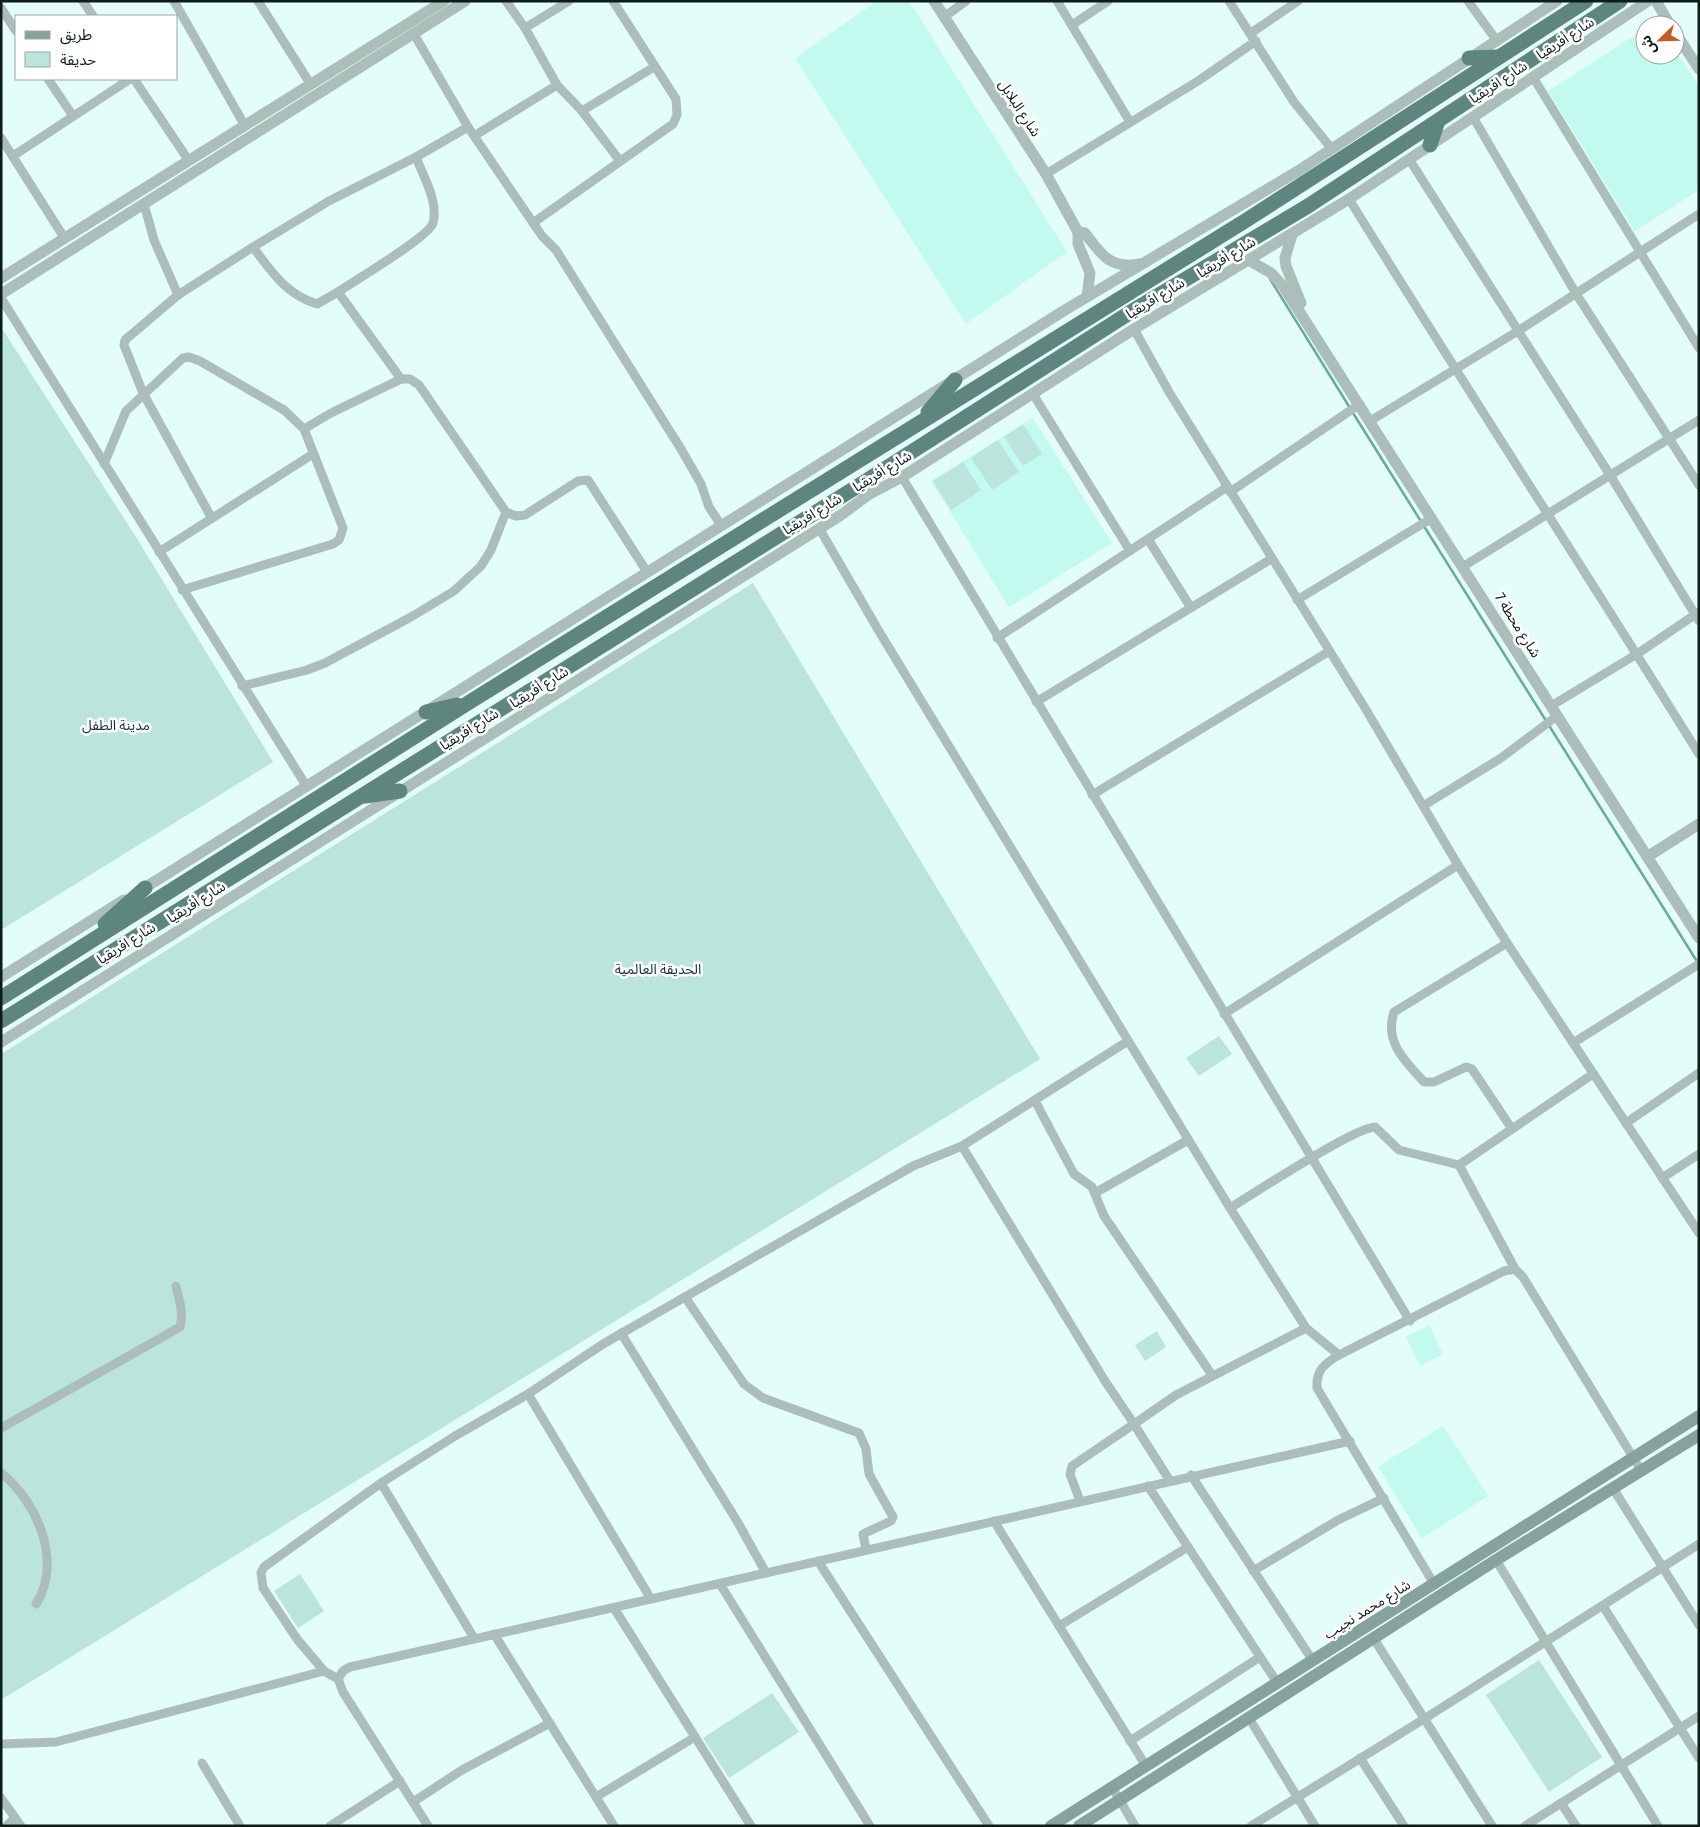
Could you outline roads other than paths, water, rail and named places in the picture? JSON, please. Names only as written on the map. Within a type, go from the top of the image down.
[{"type":"highway","name":"شارع افريقيا","points":[[1,998],[468,703],[658,587],[1245,221],[1586,1]]},
{"type":"highway","name":"شارع افريقيا","points":[[1,1021],[670,603],[863,491],[1134,310],[1308,206],[1620,1]]},
{"type":"highway","points":[[1469,58],[1501,57]]},
{"type":"highway","points":[[1430,145],[1438,121]]},
{"type":"highway","points":[[919,424],[955,380]]},
{"type":"highway","points":[[658,587],[670,603]]},
{"type":"highway","points":[[626,605],[648,617]]},
{"type":"highway","points":[[426,712],[468,703]]},
{"type":"highway","points":[[361,796],[400,792]]},
{"type":"highway","points":[[79,948],[145,888]]},
{"type":"main road","name":"شارع محمد نجيب","points":[[1051,1826],[1699,1416]]},
{"type":"main road","name":"شارع محمد نجيب","points":[[1079,1826],[1496,1560],[1614,1490],[1699,1435]]},
{"type":"street","points":[[174,1],[245,126]]},
{"type":"street","points":[[1,278],[311,86],[444,1]]},
{"type":"street","points":[[1,294],[414,34],[433,9],[465,1]]},
{"type":"street","points":[[506,1],[525,28],[557,85],[582,111],[620,161]]},
{"type":"street","points":[[525,28],[569,1]]},
{"type":"street","points":[[533,223],[672,124],[677,116],[676,99],[613,1]]},
{"type":"street","name":"شارع البلابل","points":[[934,1],[1046,174],[1078,232],[1078,244],[1090,273],[1090,283],[1086,297]]},
{"type":"street","points":[[944,16],[966,1]]},
{"type":"street","points":[[1057,1],[1130,122]]},
{"type":"street","points":[[1072,25],[1108,1]]},
{"type":"street","points":[[1229,1],[1254,37],[1294,102],[1331,148]]},
{"type":"street","points":[[1046,174],[1130,122],[1254,37],[1298,1]]},
{"type":"street","points":[[1468,1],[1497,41]]},
{"type":"street","points":[[1,978],[1086,297],[1298,171],[1557,1]]},
{"type":"street","name":"شارع أفريقيا","points":[[1,1042],[820,528],[863,491],[902,477],[1134,329],[1250,261],[1350,199],[1648,1]]},
{"type":"street","points":[[1656,1],[1664,15]]},
{"type":"street","points":[[86,2],[92,15]]},
{"type":"street","points":[[259,2],[311,86]]},
{"type":"street","points":[[1,8],[15,29]]},
{"type":"street","points":[[414,34],[468,127],[533,223],[556,250],[627,362],[681,449],[701,484],[709,507],[721,525]]},
{"type":"street","points":[[1685,47],[1699,69]]},
{"type":"street","points":[[582,111],[654,67]]},
{"type":"street","points":[[1533,77],[1699,348]]},
{"type":"street","points":[[49,80],[73,116]]},
{"type":"street","points":[[14,156],[128,80]]},
{"type":"street","points":[[135,80],[189,161]]},
{"type":"street","points":[[474,136],[557,85]]},
{"type":"street","points":[[1473,117],[1575,292],[1699,485]]},
{"type":"street","points":[[211,516],[143,393],[125,351],[125,340],[178,295],[253,247],[329,201],[416,157],[468,127]]},
{"type":"street","points":[[1,138],[65,239]]},
{"type":"street","points":[[253,247],[275,276],[300,299],[317,304],[405,250],[428,231],[433,223],[433,203],[416,157]]},
{"type":"street","points":[[1409,158],[1698,616],[1637,654],[1554,711],[1501,758],[1423,806]]},
{"type":"street","points":[[1350,199],[1454,369],[1699,754]]},
{"type":"street","points":[[144,204],[154,240],[178,295]]},
{"type":"street","points":[[1370,421],[1518,331],[1575,292],[1699,214]]},
{"type":"street","name":"شارع البلابل","points":[[1078,232],[1085,233],[1098,252],[1113,262],[1132,265],[1144,262]]},
{"type":"street","points":[[1292,234],[1285,258],[1286,266],[1311,328]]},
{"type":"street","points":[[1250,261],[1275,276],[1311,328]]},
{"type":"street","points":[[338,292],[401,379]]},
{"type":"street","points":[[1,298],[158,552],[307,787]]},
{"type":"street","name":"شارع محطة 7","points":[[1311,328],[1699,938]]},
{"type":"street","points":[[1134,329],[1168,392],[1458,865],[1507,943],[1699,1234]]},
{"type":"street","points":[[104,464],[126,411],[143,393],[183,358],[189,357],[284,410],[304,429],[343,528],[339,540],[333,544],[182,590]]},
{"type":"street","points":[[304,429],[331,413],[401,379],[410,379],[419,385],[506,512],[516,516],[525,515],[578,481],[588,480],[647,572]]},
{"type":"street","points":[[1032,394],[1130,551]]},
{"type":"street","points":[[998,638],[1148,539],[1360,404]]},
{"type":"street","points":[[1464,566],[1699,420]]},
{"type":"street","points":[[158,552],[211,516],[313,454]]},
{"type":"street","points":[[902,477],[1410,1321]]},
{"type":"street","points":[[242,686],[307,670],[325,663],[411,617],[454,591],[481,566],[491,550],[506,512]]},
{"type":"street","points":[[1297,600],[1432,518]]},
{"type":"street","points":[[820,528],[880,633],[1230,1208],[1306,1328],[1339,1355]]},
{"type":"street","points":[[1148,539],[1191,608]]},
{"type":"street","points":[[1036,702],[1272,559]]},
{"type":"street","points":[[1092,795],[1328,652]]},
{"type":"street","points":[[1647,856],[1699,824]]},
{"type":"street","points":[[1224,1014],[1458,865]]},
{"type":"street","points":[[1507,943],[1394,1012],[1390,1025],[1393,1041],[1402,1058],[1424,1082],[1434,1082],[1466,1067],[1472,1069],[1512,1129]]},
{"type":"street","points":[[1573,1043],[1699,964]]},
{"type":"street","points":[[428,1826],[343,1692],[338,1679],[324,1671],[297,1639],[275,1607],[263,1588],[261,1573],[264,1567],[381,1483],[528,1394],[621,1333],[912,1166],[962,1146],[1128,1041]]},
{"type":"street","points":[[1458,1165],[1593,1074]]},
{"type":"street","points":[[1626,1123],[1698,1076]]},
{"type":"street","points":[[1035,1101],[1074,1174],[1092,1187],[1104,1216],[1212,1375]]},
{"type":"street","points":[[1230,1208],[1312,1158],[1363,1130],[1375,1127],[1399,1150],[1458,1165],[1515,1269],[1523,1277],[1642,1472]]},
{"type":"street","points":[[1094,1193],[1188,1140]]},
{"type":"street","points":[[962,1146],[1106,1381],[1170,1480]]},
{"type":"street","points":[[1662,1178],[1699,1154]]},
{"type":"street","points":[[1434,1584],[1317,1388],[1316,1377],[1324,1364],[1339,1355],[1410,1321],[1504,1271],[1515,1269]]},
{"type":"street","points":[[1,1428],[180,1327],[182,1308],[176,1286]]},
{"type":"street","points":[[685,1297],[744,1384],[751,1390],[763,1398],[859,1433],[866,1449],[870,1474],[893,1517],[891,1521],[863,1534],[866,1550]]},
{"type":"street","points":[[1080,1501],[1070,1474],[1072,1466],[1176,1395],[1306,1328]]},
{"type":"street","points":[[621,1333],[737,1521],[766,1573]]},
{"type":"street","points":[[528,1394],[651,1599]]},
{"type":"street","points":[[338,1679],[343,1671],[350,1667],[818,1562],[1191,1475],[1350,1441]]},
{"type":"street","points":[[1,1473],[20,1490],[40,1529],[47,1568],[43,1594],[36,1604]]},
{"type":"street","points":[[1191,1475],[1313,1661]]},
{"type":"street","points":[[381,1483],[474,1638]]},
{"type":"street","points":[[1148,1486],[1278,1684]]},
{"type":"street","points":[[1614,1490],[1699,1625]]},
{"type":"street","points":[[1253,1571],[1331,1524],[1384,1498]]},
{"type":"street","points":[[994,1521],[1146,1766]]},
{"type":"street","points":[[1251,1826],[1424,1720],[1699,1544]]},
{"type":"street","points":[[1059,1626],[1188,1546]]},
{"type":"street","points":[[1496,1560],[1658,1826]]},
{"type":"street","points":[[818,1562],[989,1826]]},
{"type":"street","points":[[720,1584],[870,1826]]},
{"type":"street","points":[[1603,1606],[1699,1758]]},
{"type":"street","points":[[614,1608],[751,1826]]},
{"type":"street","points":[[494,1634],[614,1826]]},
{"type":"street","points":[[1374,1639],[1492,1826]]},
{"type":"street","points":[[1130,1741],[1260,1657]]},
{"type":"street","points":[[1,1744],[56,1742],[324,1671]]},
{"type":"street","points":[[1525,1826],[1699,1716]]},
{"type":"street","points":[[1249,1718],[1315,1826]]},
{"type":"street","points":[[413,1802],[462,1770],[550,1724]]},
{"type":"street","points":[[596,1797],[695,1737]]},
{"type":"street","points":[[1,1751],[12,1745]]},
{"type":"street","points":[[1360,1758],[1404,1826]]},
{"type":"street","points":[[202,1763],[240,1826]]},
{"type":"street","points":[[330,1826],[400,1781]]},
{"type":"street","points":[[1112,1787],[1135,1826]]},
{"type":"street","points":[[1,1798],[18,1822],[6,1826]]},
{"type":"street","points":[[1561,1802],[1576,1826]]},
{"type":"waterway","points":[[1270,279],[1350,408]]},
{"type":"waterway","points":[[1353,413],[1698,963]]},
{"type":"park label","name":"مدينة الطفل","points":[[116,725]]},
{"type":"park label","name":"الحديقة العالمية","points":[[658,969]]}]
